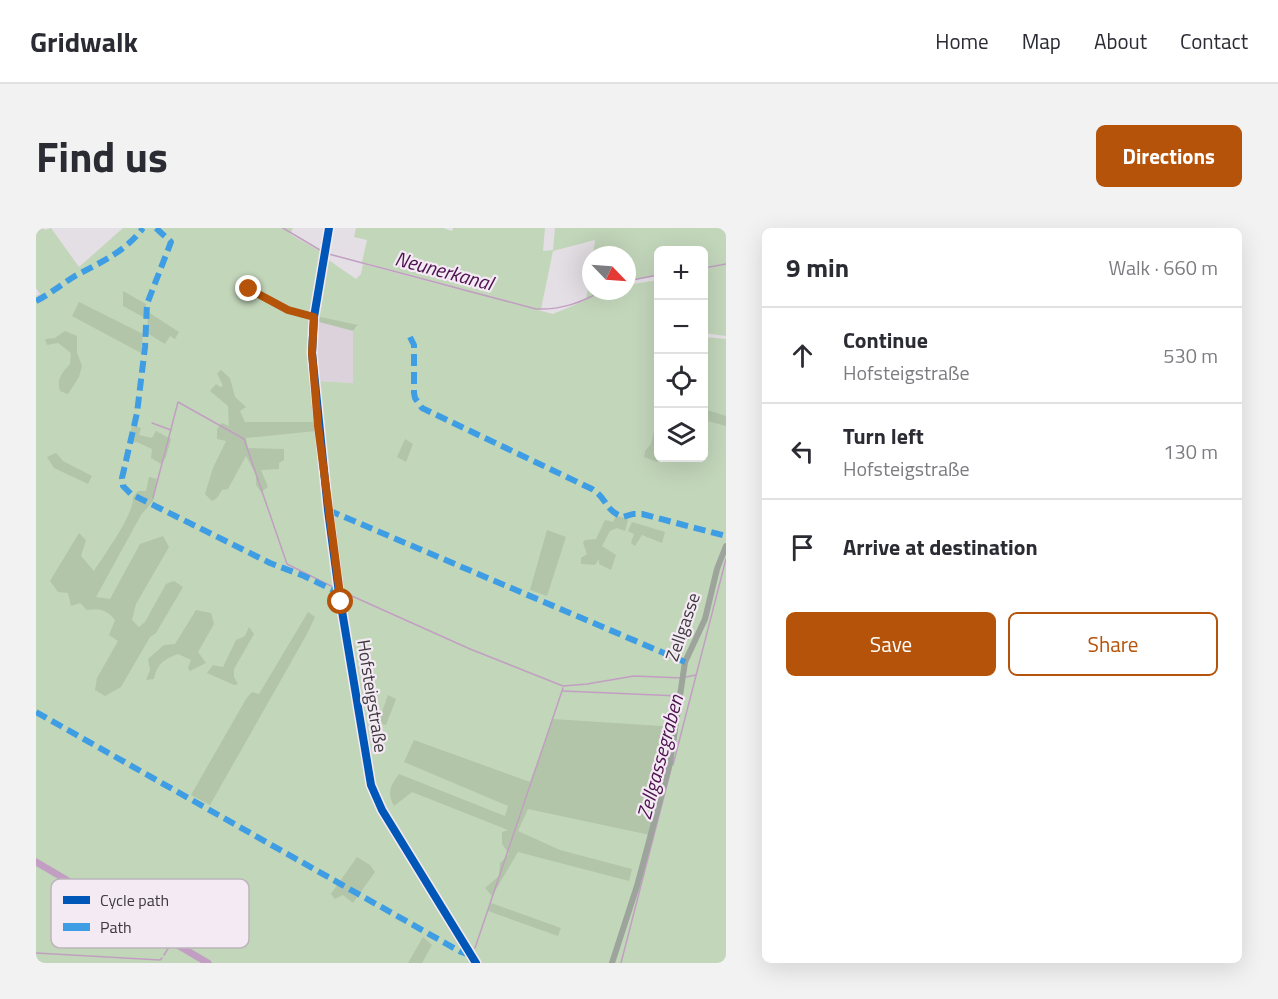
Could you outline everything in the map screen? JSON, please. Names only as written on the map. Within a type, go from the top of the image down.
[{"type":"main road","name":"Zellgasse","points":[[612,963],[637,886],[670,763],[685,662],[705,619],[717,569],[726,546]]},
{"type":"street","name":"Hofsteigstraße","points":[[329,228],[314,317],[312,353],[339,593],[373,793],[476,963]]},
{"type":"street","points":[[249,289],[288,310],[314,317]]},
{"type":"shaded area","points":[[315,321],[353,331],[353,383],[316,381]]},
{"type":"green space","points":[[36,228],[45,230],[51,228],[79,267],[123,228],[293,228],[290,234],[323,253],[325,259],[356,279],[361,274],[363,264],[464,291],[362,262],[367,240],[354,237],[356,228],[443,228],[452,231],[453,228],[545,228],[543,251],[553,250],[555,228],[726,228],[726,336],[708,334],[708,246],[654,246],[654,276],[636,279],[636,246],[594,246],[595,240],[553,251],[541,309],[538,310],[553,314],[586,300],[636,300],[636,284],[654,281],[654,462],[708,462],[708,337],[726,339],[726,963],[36,963],[36,296],[40,294],[36,288]],"holes":[[[316,316],[358,326],[353,331],[353,383],[316,381],[314,365]],[[375,797],[387,814],[469,948]]]},
{"type":"green space","points":[[123,291],[146,304],[145,318],[123,306]]},
{"type":"green space","points":[[79,302],[143,334],[141,353],[72,316]]},
{"type":"green space","points":[[148,312],[179,332],[175,339],[170,336],[165,344],[147,333]]},
{"type":"green space","points":[[316,316],[358,325],[353,331],[315,321]]},
{"type":"green space","points":[[65,331],[77,336],[77,353],[82,366],[79,377],[68,394],[60,391],[59,380],[70,364],[71,353],[58,343],[47,345],[45,339],[55,338]]},
{"type":"green space","points":[[221,370],[230,378],[235,397],[246,407],[240,411],[245,422],[315,422],[316,431],[246,438],[248,448],[284,449],[284,460],[279,463],[279,469],[261,470],[268,487],[261,492],[256,485],[256,475],[246,456],[228,489],[222,490],[212,501],[205,494],[213,468],[226,441],[217,439],[217,429],[222,423],[229,426],[228,406],[210,391],[216,384],[223,386],[217,373]]},
{"type":"green space","points":[[708,410],[726,416],[726,426],[708,421]]},
{"type":"green space","points":[[132,425],[141,428],[139,435],[152,438],[156,431],[171,439],[166,457],[161,464],[151,458],[152,449],[137,442],[129,444]]},
{"type":"green space","points":[[654,431],[654,461],[644,457],[645,451],[651,444]]},
{"type":"green space","points":[[405,439],[413,444],[406,462],[397,457]]},
{"type":"green space","points":[[56,453],[63,461],[92,476],[88,484],[54,468],[47,457]]},
{"type":"green space","points":[[149,477],[157,479],[153,501],[141,515],[96,597],[110,599],[140,544],[163,536],[169,547],[136,604],[132,620],[139,627],[145,622],[166,584],[174,581],[183,587],[121,687],[105,696],[95,690],[97,678],[118,641],[109,635],[115,620],[106,612],[87,610],[80,603],[71,606],[68,593],[58,592],[50,581],[79,533],[86,540],[81,556],[94,571],[124,524],[133,497],[138,491],[146,491]]},
{"type":"green space","points":[[616,516],[628,520],[625,531],[617,528],[610,531],[602,546],[616,555],[611,570],[599,564],[599,559],[595,565],[581,564],[581,558],[587,554],[583,543],[585,540],[596,539],[605,520],[613,522]]},
{"type":"green space","points":[[632,522],[665,532],[662,543],[642,535],[635,546],[631,543],[634,534],[628,531]]},
{"type":"green space","points":[[547,530],[566,537],[547,596],[530,590]]},
{"type":"green space","points":[[196,610],[211,613],[214,624],[198,652],[206,663],[190,671],[188,668],[191,660],[178,654],[162,663],[154,679],[146,680],[150,670],[148,659],[164,645],[175,644]]},
{"type":"green space","points":[[308,612],[315,617],[307,634],[210,805],[191,795],[246,699],[252,692],[259,694]]},
{"type":"green space","points":[[249,627],[254,634],[234,669],[234,677],[238,684],[234,685],[207,673],[213,665],[223,667],[236,640],[245,636]]},
{"type":"green space","points":[[388,695],[396,699],[386,725],[378,723]]},
{"type":"green space","points":[[553,719],[676,727],[650,835],[528,809],[518,831],[560,850],[632,869],[629,881],[518,852],[492,896],[485,888],[499,876],[500,863],[509,854],[502,844],[502,832],[508,830],[412,792],[394,806],[390,793],[392,786],[399,774],[505,816],[508,806],[404,762],[414,740],[530,782]]},
{"type":"green space","points":[[357,857],[370,865],[375,872],[353,903],[343,895],[335,899],[331,894]]},
{"type":"green space","points":[[491,903],[561,928],[558,936],[488,911]]},
{"type":"green space","points":[[423,937],[432,945],[422,963],[408,963]]},
{"type":"waterway","name":"Neunerkanal","points":[[283,228],[325,253],[536,309],[570,305],[583,300]]},
{"type":"waterway","name":"Neunerkanal","points":[[708,267],[726,264]]},
{"type":"waterway","name":"Neunerkanal","points":[[636,279],[654,276]]},
{"type":"waterway","points":[[153,498],[178,402],[244,439],[287,564],[335,588]]},
{"type":"waterway","points":[[152,423],[171,430]]},
{"type":"waterway","name":"Zellgassegraben","points":[[673,765],[726,559]]},
{"type":"waterway","points":[[343,592],[470,649],[563,686],[634,676],[682,678]]},
{"type":"waterway","points":[[686,677],[696,675]]},
{"type":"waterway","points":[[475,948],[563,688]]},
{"type":"waterway","points":[[563,691],[679,696]]},
{"type":"waterway","name":"Zellgassegraben","points":[[621,963],[671,769]]},
{"type":"waterway","points":[[369,787],[387,823]]},
{"type":"waterway","points":[[36,862],[65,879]]},
{"type":"waterway","points":[[456,934],[466,951]]},
{"type":"waterway","points":[[164,955],[168,948]]},
{"type":"waterway","points":[[182,948],[208,963]]},
{"type":"waterway","points":[[36,953],[160,960],[162,958]]},
{"type":"marked path","points":[[36,301],[120,250],[143,228]]},
{"type":"marked path","points":[[156,228],[171,242],[147,304],[145,347],[137,413],[122,478],[123,486],[131,494],[270,563],[339,593]]},
{"type":"marked path","points":[[410,337],[414,345],[414,393],[422,408],[592,489],[609,508],[623,517],[642,514],[726,536]]},
{"type":"marked path","points":[[328,510],[685,662]]},
{"type":"marked path","points":[[36,712],[470,955]]},
{"type":"cycle path","points":[[329,228],[314,317],[312,353],[339,593],[371,785],[382,810],[476,963]]},
{"type":"route","points":[[249,289],[288,310],[314,317],[312,353],[318,426],[341,602]]}]
